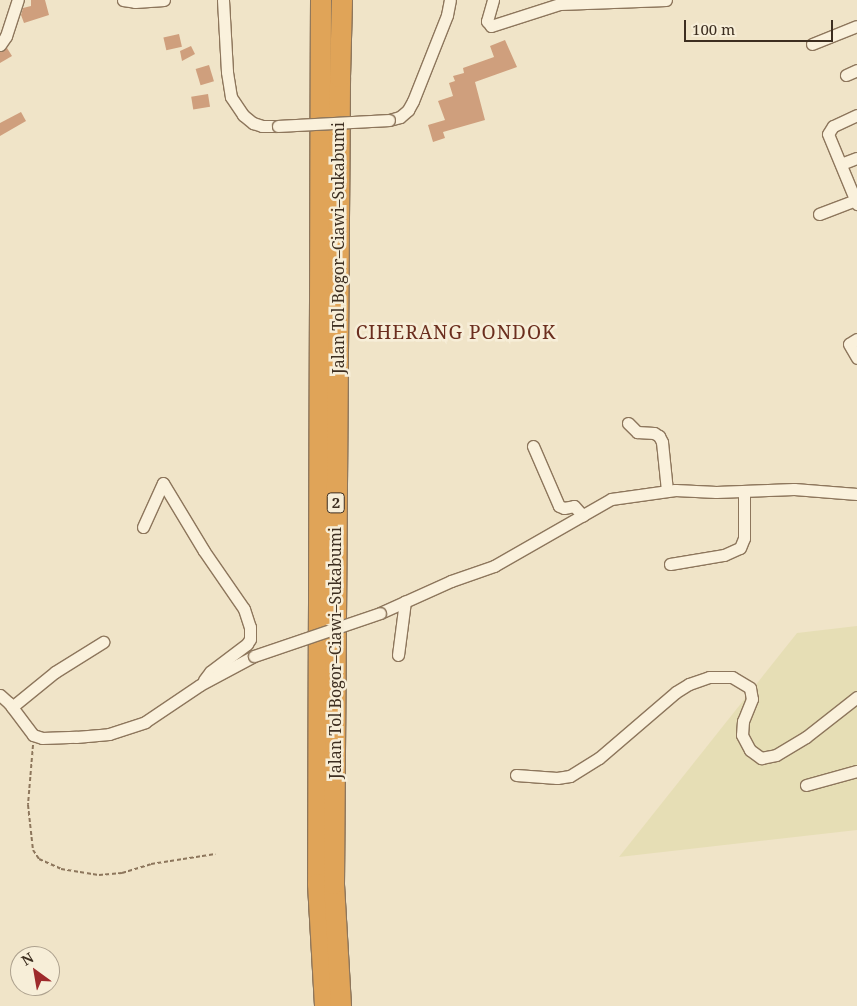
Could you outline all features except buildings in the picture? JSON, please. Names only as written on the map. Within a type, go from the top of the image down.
[{"type":"highway","name":"Jalan Tol Bogor–Ciawi–Sukabumi","points":[[321,0],[318,884],[325,1006]]},
{"type":"highway","name":"Jalan Tol Bogor–Ciawi–Sukabumi","points":[[341,1006],[334,884],[342,0]]},
{"type":"street","points":[[0,44],[6,36],[18,0]]},
{"type":"street","points":[[123,0],[135,2],[164,0]]},
{"type":"street","points":[[223,0],[227,72],[231,97],[243,116],[253,123],[262,126],[278,126],[388,120],[400,117],[414,101],[447,15],[450,0]]},
{"type":"street","points":[[492,0],[487,21],[491,26],[560,4],[666,0]]},
{"type":"street","points":[[812,44],[857,26]]},
{"type":"street","points":[[846,75],[857,70]]},
{"type":"street","points":[[820,214],[856,202],[842,164],[832,146],[828,131],[833,126],[857,115]]},
{"type":"street","points":[[842,164],[857,158]]},
{"type":"street","points":[[857,339],[849,344],[857,358]]},
{"type":"street","points":[[628,423],[637,432],[654,433],[659,436],[662,442],[667,490]]},
{"type":"street","points":[[533,446],[559,506],[563,508],[574,506],[583,516]]},
{"type":"street","points":[[143,527],[163,483],[247,617],[250,638],[246,644],[210,672],[200,684]]},
{"type":"street","points":[[0,695],[34,735],[42,738],[114,733],[135,727],[200,684],[254,656],[380,613],[450,581],[494,566],[611,499],[667,490],[716,492],[794,489],[857,494]]},
{"type":"street","points":[[670,564],[724,555],[740,548],[744,538],[744,491]]},
{"type":"street","points":[[398,655],[405,601]]},
{"type":"street","points":[[12,707],[55,672],[103,642]]},
{"type":"street","points":[[516,775],[557,778],[570,776],[599,758],[676,692],[689,684],[709,677],[732,677],[740,680],[750,688],[752,699],[743,721],[742,736],[750,750],[761,758],[776,755],[806,737],[857,697]]},
{"type":"street","points":[[806,786],[857,771]]},
{"type":"path","points":[[34,735],[28,805],[33,850],[39,859],[61,869],[99,875],[132,871],[151,864],[215,854]]},
{"type":"shaded area","points":[[857,626],[857,830],[619,857],[797,633]]},
{"type":"district","name":"CIHERANG PONDOK","points":[[456,333]]}]
